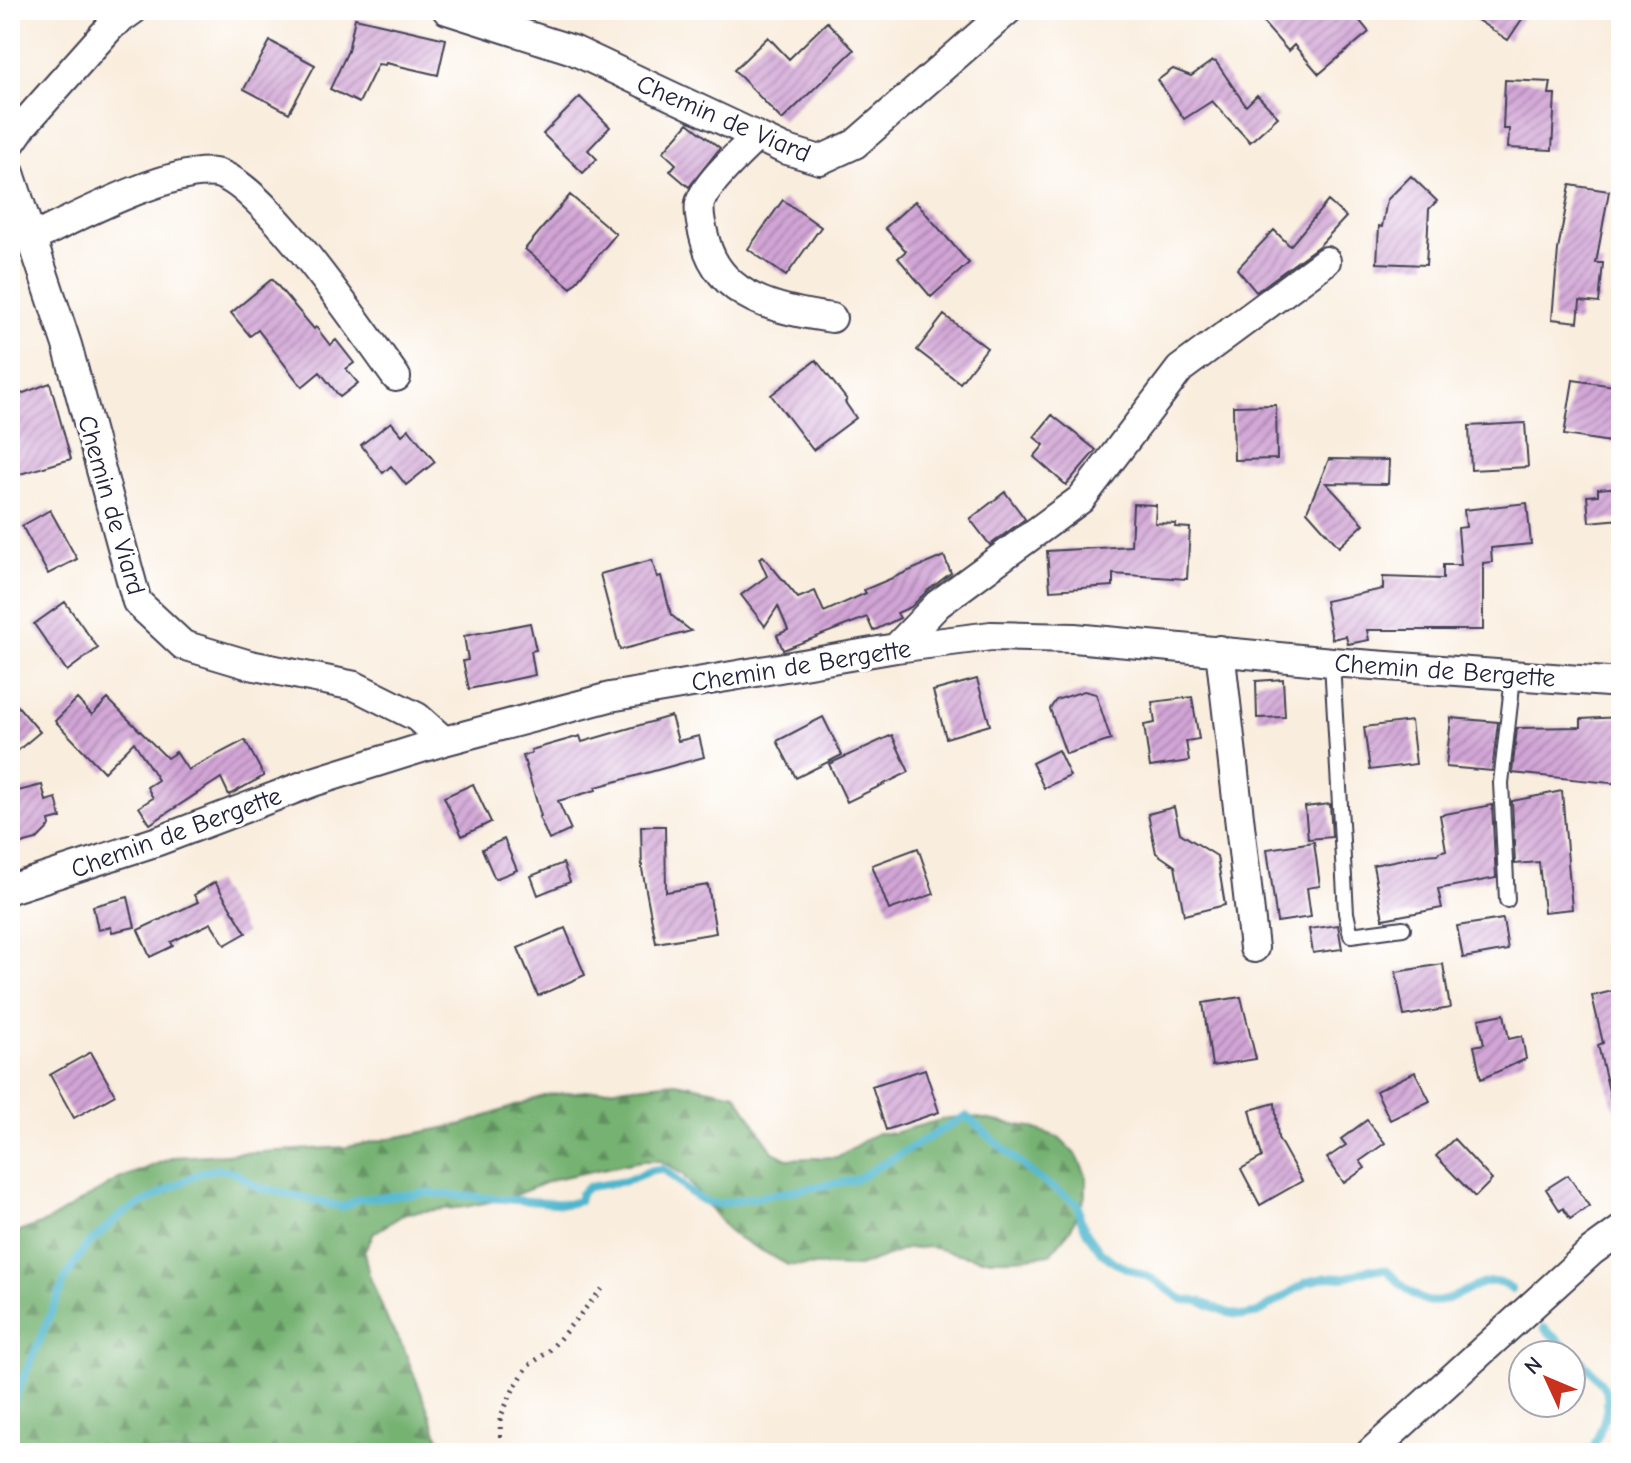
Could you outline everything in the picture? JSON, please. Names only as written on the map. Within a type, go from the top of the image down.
[{"type":"street","points":[[10,144],[112,25],[133,10]]},
{"type":"street","name":"Chemin de Viard","points":[[447,10],[573,50],[756,137],[820,160],[855,144],[1008,10]]},
{"type":"street","points":[[756,137],[719,175],[700,202],[701,225],[710,259],[734,289],[793,313],[832,318]]},
{"type":"street","name":"Chemin de Viard","points":[[10,173],[67,345],[137,602],[183,645],[250,665],[355,686],[417,717],[444,741]]},
{"type":"street","points":[[31,239],[110,201],[174,178],[187,174],[217,173],[247,190],[311,259],[396,377]]},
{"type":"street","points":[[896,648],[938,604],[1081,499],[1180,369],[1326,261]]},
{"type":"street","name":"Chemin de Bergette","points":[[10,889],[158,841],[313,782],[444,741],[610,697],[896,648],[991,636],[1074,638],[1513,677],[1621,683]]},
{"type":"street","points":[[1220,650],[1254,948]]},
{"type":"street","points":[[1370,1453],[1592,1251],[1621,1230]]},
{"type":"lane","points":[[1332,662],[1346,913],[1351,935],[1403,928]]},
{"type":"lane","points":[[1507,900],[1501,783],[1513,677]]},
{"type":"path","points":[[501,1453],[500,1418],[513,1390],[528,1366],[549,1351],[602,1289]]},
{"type":"green space","points":[[675,1082],[736,1094],[773,1152],[787,1159],[837,1157],[877,1133],[893,1133],[966,1116],[1030,1127],[1058,1137],[1077,1156],[1086,1175],[1086,1194],[1070,1230],[1050,1254],[1014,1259],[980,1259],[930,1247],[906,1249],[858,1267],[788,1265],[731,1234],[683,1175],[661,1161],[641,1161],[554,1179],[508,1198],[465,1207],[406,1213],[374,1233],[364,1252],[369,1275],[389,1324],[404,1349],[445,1453],[10,1453],[10,1235],[46,1222],[117,1180],[174,1157],[347,1147],[464,1124],[546,1095]]},
{"type":"building","points":[[1252,10],[1351,10],[1369,32],[1319,74],[1294,45],[1288,51]]},
{"type":"building","points":[[1462,10],[1528,10],[1508,40]]},
{"type":"building","points":[[355,18],[446,39],[438,75],[386,63],[378,64],[359,103],[330,89],[348,51]]},
{"type":"building","points":[[827,22],[854,50],[782,120],[734,70],[768,37],[789,59]]},
{"type":"building","points":[[270,41],[315,65],[289,113],[244,89]]},
{"type":"building","points":[[1212,61],[1216,62],[1246,106],[1257,95],[1278,117],[1250,142],[1212,101],[1184,119],[1158,80],[1173,69],[1191,76]]},
{"type":"building","points":[[1505,80],[1551,82],[1549,94],[1555,94],[1552,150],[1508,148],[1509,129],[1503,129]]},
{"type":"building","points":[[580,97],[610,127],[588,150],[597,159],[583,173],[543,134]]},
{"type":"building","points":[[688,123],[720,148],[689,187],[670,171],[676,164],[663,152]]},
{"type":"building","points":[[1411,176],[1437,201],[1429,209],[1426,265],[1377,263],[1379,226],[1382,227],[1387,200]]},
{"type":"building","points":[[1570,185],[1609,191],[1596,263],[1603,263],[1599,303],[1580,301],[1578,322],[1552,319],[1558,250]]},
{"type":"building","points":[[570,195],[616,234],[571,288],[525,249]]},
{"type":"building","points":[[783,200],[821,227],[786,276],[748,249]]},
{"type":"building","points":[[915,201],[969,263],[931,297],[898,258],[906,251],[885,228]]},
{"type":"building","points":[[1328,201],[1346,217],[1320,245],[1256,292],[1237,269],[1274,230],[1290,246]]},
{"type":"building","points":[[272,279],[314,329],[316,327],[330,345],[336,340],[354,363],[346,369],[358,383],[340,397],[320,372],[302,387],[258,330],[250,336],[231,313]]},
{"type":"building","points":[[944,315],[987,348],[960,383],[917,350]]},
{"type":"building","points":[[816,360],[847,400],[845,402],[856,418],[813,450],[771,395]]},
{"type":"building","points":[[1573,380],[1621,387],[1621,421],[1617,443],[1564,435]]},
{"type":"building","points":[[50,383],[71,459],[10,477],[10,398]]},
{"type":"building","points":[[1276,405],[1277,459],[1234,460],[1233,406]]},
{"type":"building","points":[[1052,415],[1096,450],[1066,485],[1034,457],[1044,445],[1034,437]]},
{"type":"building","points":[[391,422],[402,435],[409,429],[435,462],[406,485],[391,466],[383,473],[361,445]]},
{"type":"building","points":[[1525,423],[1528,467],[1471,470],[1469,426]]},
{"type":"building","points":[[1329,459],[1389,460],[1388,484],[1326,483],[1364,524],[1339,547],[1307,511]]},
{"type":"building","points":[[1621,487],[1621,519],[1589,522],[1587,496],[1598,495],[1598,489]]},
{"type":"building","points":[[1005,492],[1025,519],[990,545],[970,519]]},
{"type":"building","points":[[1527,503],[1531,544],[1491,548],[1492,562],[1483,563],[1483,630],[1367,630],[1369,640],[1348,644],[1346,636],[1332,639],[1325,601],[1383,589],[1383,577],[1443,579],[1443,565],[1461,565],[1458,528],[1466,527],[1464,510]]},
{"type":"building","points":[[1133,504],[1156,505],[1155,523],[1190,528],[1187,579],[1113,574],[1113,586],[1050,590],[1047,551],[1131,546]]},
{"type":"building","points":[[50,510],[77,559],[48,574],[22,526]]},
{"type":"building","points":[[763,556],[798,598],[815,591],[824,612],[866,593],[864,590],[944,556],[951,573],[911,607],[897,613],[900,618],[873,631],[867,617],[783,650],[777,635],[788,630],[778,606],[765,626],[741,595],[767,576],[759,558]]},
{"type":"building","points":[[652,560],[657,577],[661,576],[671,615],[691,631],[620,650],[600,574]]},
{"type":"building","points":[[65,602],[98,648],[67,671],[34,624]]},
{"type":"building","points":[[530,623],[536,650],[531,651],[535,675],[469,689],[463,661],[468,660],[464,636]]},
{"type":"building","points":[[977,679],[990,725],[946,738],[933,691]]},
{"type":"building","points":[[1283,679],[1285,717],[1257,718],[1256,681]]},
{"type":"building","points":[[1084,691],[1096,694],[1111,740],[1066,754],[1050,709],[1056,700]]},
{"type":"building","points":[[10,697],[40,732],[10,757]]},
{"type":"building","points":[[1192,697],[1199,739],[1186,741],[1189,761],[1150,767],[1144,725],[1155,723],[1152,702]]},
{"type":"building","points":[[77,699],[92,715],[108,699],[167,758],[176,752],[188,770],[245,740],[264,776],[229,795],[221,778],[150,824],[139,807],[153,798],[147,787],[158,780],[134,742],[104,772],[55,721]]},
{"type":"building","points":[[671,716],[678,741],[699,736],[704,757],[596,787],[596,790],[558,801],[571,830],[549,840],[539,817],[523,756],[532,753],[531,750],[580,736],[582,742]]},
{"type":"building","points":[[823,717],[842,755],[796,778],[777,741]]},
{"type":"building","points":[[1621,717],[1620,784],[1512,773],[1517,728],[1581,727],[1581,719]]},
{"type":"building","points":[[1451,718],[1498,722],[1492,771],[1446,767]]},
{"type":"building","points":[[1411,721],[1416,764],[1370,770],[1364,727]]},
{"type":"building","points":[[892,735],[909,772],[847,802],[829,764]]},
{"type":"building","points":[[1058,750],[1070,776],[1044,788],[1032,763]]},
{"type":"building","points":[[473,784],[491,822],[462,836],[444,797]]},
{"type":"building","points":[[42,785],[46,801],[56,798],[61,818],[49,821],[50,826],[36,840],[10,847],[10,793]]},
{"type":"building","points":[[1562,791],[1572,909],[1544,912],[1539,862],[1515,864],[1512,801]]},
{"type":"building","points":[[1330,804],[1332,837],[1308,839],[1305,807]]},
{"type":"building","points":[[1492,805],[1496,878],[1438,889],[1442,908],[1383,919],[1373,865],[1446,850],[1440,815]]},
{"type":"building","points":[[1174,807],[1180,833],[1217,856],[1225,905],[1184,915],[1175,866],[1156,853],[1148,814]]},
{"type":"building","points":[[641,826],[665,826],[666,892],[708,885],[716,933],[656,943],[642,869]]},
{"type":"building","points":[[504,839],[517,870],[495,879],[482,849]]},
{"type":"building","points":[[1314,842],[1320,886],[1307,888],[1311,917],[1277,922],[1267,849]]},
{"type":"building","points":[[918,848],[934,894],[889,910],[872,865]]},
{"type":"building","points":[[563,863],[570,882],[538,895],[531,876]]},
{"type":"building","points":[[215,882],[246,933],[225,945],[211,923],[171,942],[173,946],[150,957],[138,930],[198,902],[194,895]]},
{"type":"building","points":[[128,897],[135,927],[112,932],[111,927],[98,930],[93,906]]},
{"type":"building","points":[[1503,919],[1508,950],[1463,958],[1457,926]]},
{"type":"building","points":[[1338,925],[1342,949],[1313,953],[1309,929]]},
{"type":"building","points":[[565,928],[585,975],[538,996],[518,948]]},
{"type":"building","points":[[1443,964],[1450,1008],[1404,1016],[1396,972]]},
{"type":"building","points":[[1621,989],[1621,1107],[1613,1108],[1598,1045],[1603,1043],[1592,996]]},
{"type":"building","points":[[1241,997],[1256,1059],[1212,1066],[1203,1003]]},
{"type":"building","points":[[1504,1014],[1509,1039],[1522,1036],[1526,1059],[1481,1079],[1474,1046],[1484,1044],[1479,1019]]},
{"type":"building","points":[[91,1052],[115,1095],[74,1118],[50,1075]]},
{"type":"building","points":[[925,1069],[939,1112],[886,1130],[872,1086]]},
{"type":"building","points":[[1415,1072],[1430,1101],[1390,1120],[1376,1091]]},
{"type":"building","points":[[1275,1103],[1278,1138],[1302,1181],[1260,1205],[1241,1169],[1262,1157],[1250,1110]]},
{"type":"building","points":[[1367,1120],[1385,1143],[1360,1161],[1365,1168],[1344,1183],[1327,1158],[1346,1145],[1341,1139]]},
{"type":"building","points":[[1454,1139],[1492,1180],[1475,1197],[1436,1156]]},
{"type":"building","points":[[1568,1175],[1589,1206],[1570,1219],[1563,1208],[1560,1211],[1546,1189]]},
{"type":"waterway","points":[[10,1411],[65,1279],[86,1246],[122,1214],[201,1172],[220,1169],[236,1173],[257,1187],[342,1207],[359,1199],[426,1193],[567,1204],[579,1201],[581,1193],[588,1187],[626,1181],[652,1170],[663,1169],[694,1196],[718,1204],[855,1180],[966,1116],[1035,1176],[1078,1204],[1087,1233],[1101,1252],[1115,1263],[1153,1279],[1183,1300],[1199,1301],[1243,1316],[1258,1313],[1307,1282],[1328,1277],[1343,1278],[1371,1269],[1386,1270],[1410,1292],[1427,1301],[1449,1299],[1491,1282],[1511,1289]]},
{"type":"waterway","points":[[1544,1328],[1588,1367],[1606,1392],[1605,1415],[1591,1453]]}]
